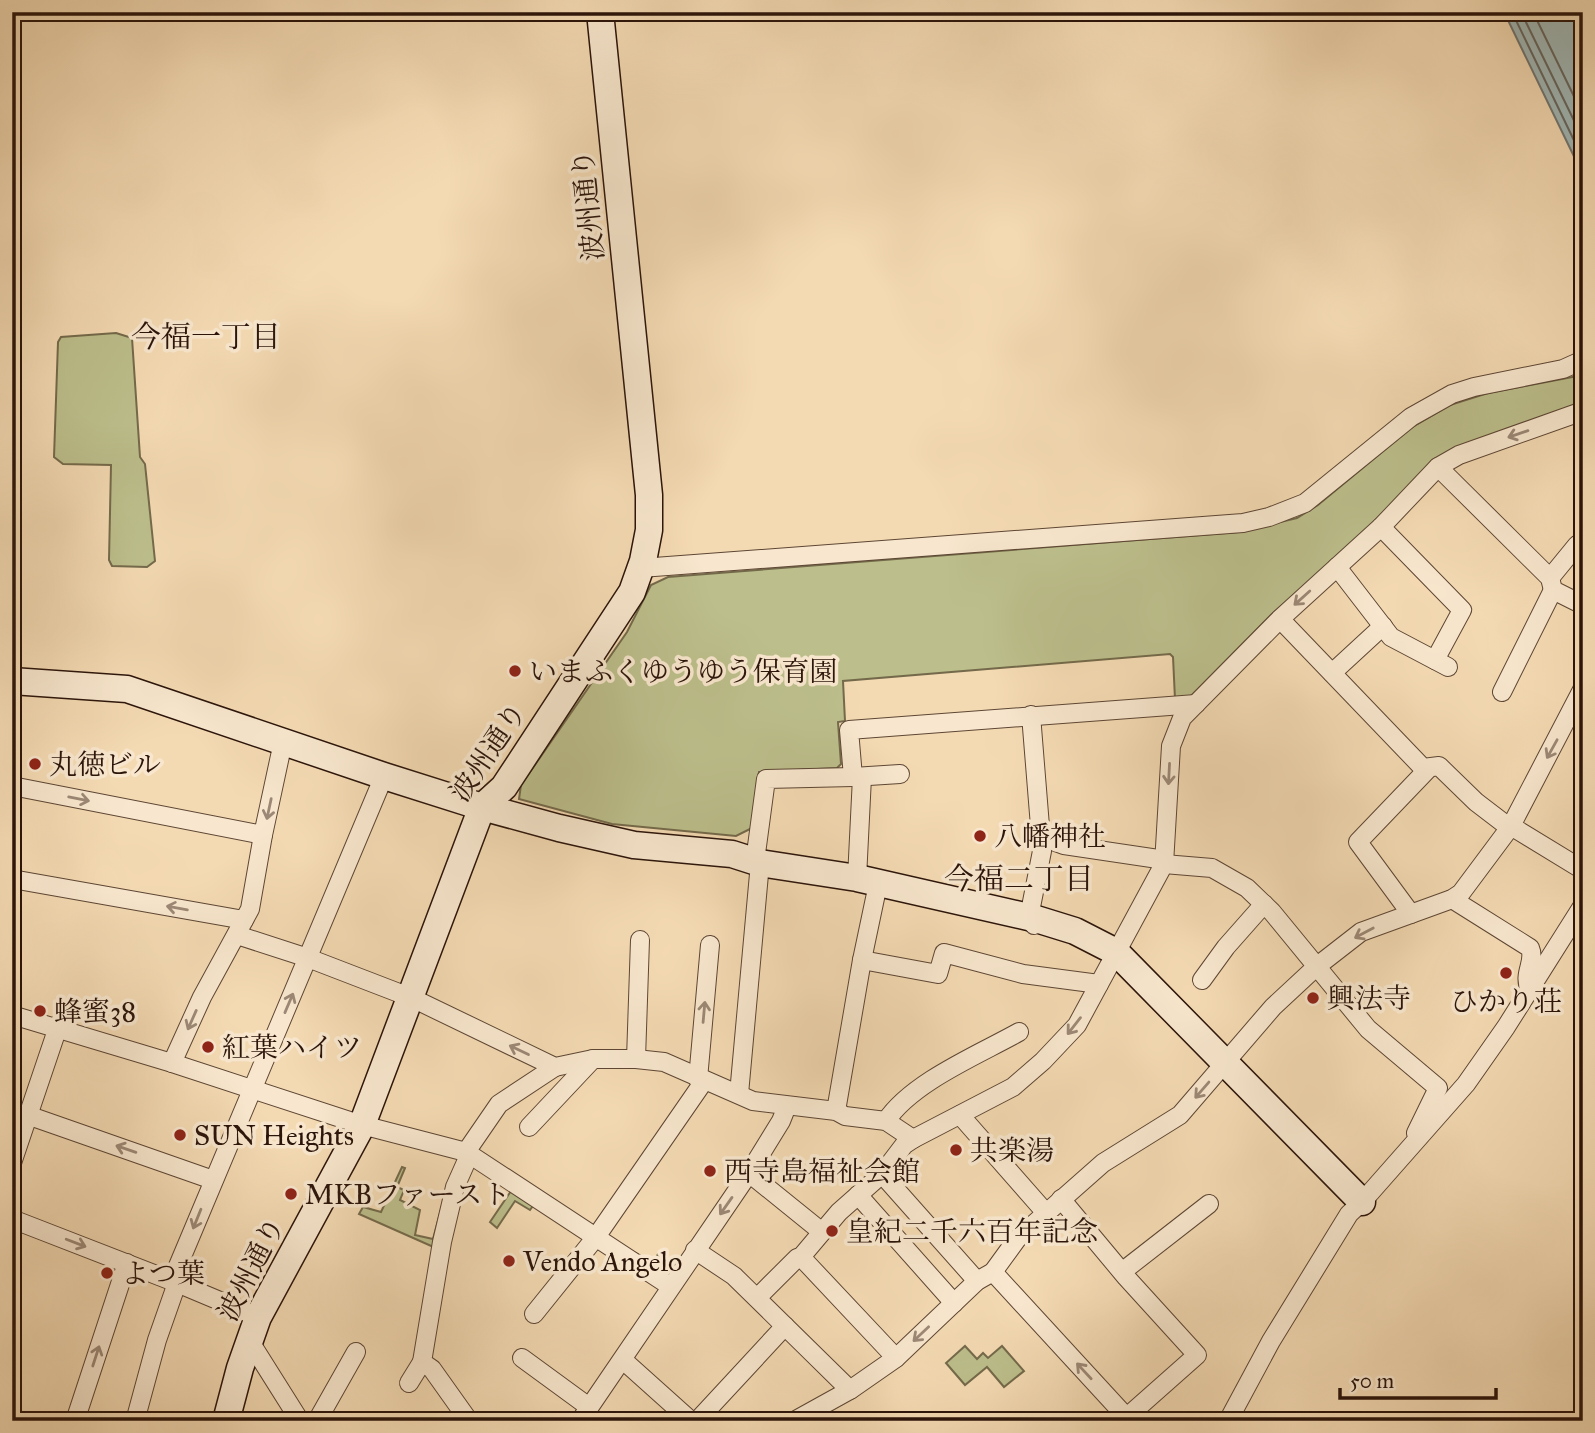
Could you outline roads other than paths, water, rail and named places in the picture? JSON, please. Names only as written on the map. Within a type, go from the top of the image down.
[{"type":"street","name":"波州通り","points":[[226,1421],[253,1328],[362,1125],[482,807],[505,787],[632,592],[640,568],[649,530],[649,495],[600,12]]},
{"type":"street","points":[[640,568],[1256,520],[1305,503],[1411,416],[1452,394],[1563,369],[1583,360]]},
{"type":"street","points":[[757,1298],[881,1174],[904,1145],[1013,1087],[1043,1061],[1077,1025],[1164,862],[1171,746],[1182,719],[1280,619],[1381,527],[1438,467],[1459,455],[1583,411]]},
{"type":"street","points":[[1438,467],[1552,584],[1583,605]]},
{"type":"street","points":[[1337,567],[1391,637],[1441,663],[1462,610],[1381,527]]},
{"type":"street","points":[[1502,692],[1552,584],[1577,545]]},
{"type":"street","points":[[1280,619],[1423,768],[1428,769]]},
{"type":"street","points":[[1332,673],[1383,626]]},
{"type":"street","points":[[12,681],[127,690],[482,807],[634,845],[732,853],[757,862],[868,881],[1034,923],[1075,930],[1116,952],[1362,1202]]},
{"type":"street","points":[[794,1421],[850,1390],[896,1358],[985,1277],[1017,1239],[1102,1163],[1180,1115],[1273,1007],[1361,932],[1452,900],[1461,893],[1510,827],[1583,688]]},
{"type":"street","points":[[836,1111],[862,960],[868,881],[858,777],[849,730],[1196,704]]},
{"type":"street","points":[[1031,715],[1042,837],[1042,851],[1031,907],[1034,923]]},
{"type":"street","points":[[172,1063],[202,996],[250,909],[283,742]]},
{"type":"street","points":[[1410,914],[1358,842],[1428,769],[1439,766],[1476,802],[1510,827],[1583,870]]},
{"type":"street","points":[[739,1094],[766,779],[900,774]]},
{"type":"street","points":[[135,1421],[157,1339],[177,1283],[178,1266],[384,776]]},
{"type":"street","points":[[12,786],[263,835]]},
{"type":"street","points":[[1042,837],[1064,845],[1212,868],[1247,888],[1264,904],[1368,1029],[1438,1088],[1412,1146]]},
{"type":"street","points":[[12,879],[241,927],[308,958],[412,998],[555,1067]]},
{"type":"street","points":[[1452,900],[1530,948],[1532,954],[1526,981],[1530,990]]},
{"type":"street","points":[[1202,980],[1226,947],[1264,904]]},
{"type":"street","points":[[1228,1421],[1270,1340],[1349,1214],[1466,1084],[1530,990],[1583,905]]},
{"type":"street","points":[[636,1059],[640,940]]},
{"type":"street","points":[[534,1314],[596,1237],[701,1080],[710,945]]},
{"type":"street","points":[[862,960],[938,974],[944,953],[1023,974],[1099,984]]},
{"type":"street","points":[[12,1015],[172,1063],[362,1125],[466,1152],[670,1286]]},
{"type":"street","points":[[12,1163],[57,1030]]},
{"type":"street","points":[[886,1121],[893,1110],[929,1082],[1019,1032]]},
{"type":"street","points":[[529,1127],[593,1059]]},
{"type":"street","points":[[409,1383],[422,1362],[442,1242],[455,1186],[467,1160],[466,1152],[499,1104],[555,1067],[593,1059],[664,1062],[753,1101],[836,1111],[845,1116],[886,1121],[913,1139]]},
{"type":"street","points":[[1436,1087],[1466,1084]]},
{"type":"street","points":[[522,1358],[585,1414],[749,1173],[781,1121],[787,1106]]},
{"type":"street","points":[[960,1115],[1046,1213]]},
{"type":"street","points":[[30,1116],[213,1180]]},
{"type":"street","points":[[749,1173],[822,1232]]},
{"type":"street","points":[[881,1174],[1128,1419],[1197,1355],[1062,1199]]},
{"type":"street","points":[[858,1195],[954,1303]]},
{"type":"street","points":[[1123,1271],[1209,1204]]},
{"type":"street","points":[[12,1219],[177,1283],[253,1328],[300,1421]]},
{"type":"street","points":[[695,1250],[734,1276],[850,1390]]},
{"type":"street","points":[[800,1257],[896,1358]]},
{"type":"street","points":[[75,1421],[127,1263]]},
{"type":"street","points":[[697,1421],[785,1326]]},
{"type":"street","points":[[317,1421],[356,1352]]},
{"type":"street","points":[[623,1360],[691,1421]]},
{"type":"street","points":[[422,1362],[432,1369],[469,1421]]},
{"type":"water","points":[[1504,12],[1583,12],[1583,175]]},
{"type":"place","name":"いまふくゆうゆう保育園","points":[[515,671]]},
{"type":"place","name":"丸徳ビル","points":[[35,764]]},
{"type":"place","name":"八幡神社","points":[[980,836]]},
{"type":"place","name":"ひかり荘","points":[[1506,973]]},
{"type":"place","name":"興法寺","points":[[1313,998]]},
{"type":"place","name":"蜂蜜38","points":[[40,1011]]},
{"type":"place","name":"紅葉ハイツ","points":[[208,1047]]},
{"type":"place","name":"SUN Heights","points":[[180,1135]]},
{"type":"place","name":"共楽湯","points":[[956,1150]]},
{"type":"place","name":"西寺島福祉会館","points":[[710,1171]]},
{"type":"place","name":"MKBファースト","points":[[291,1194]]},
{"type":"place","name":"皇紀二千六百年記念","points":[[832,1231]]},
{"type":"place","name":"Vendo Angelo","points":[[509,1261]]},
{"type":"place","name":"よつ葉","points":[[107,1273]]},
{"type":"district","name":"今福一丁目","points":[[206,337]]},
{"type":"district","name":"今福二丁目","points":[[1019,879]]}]
